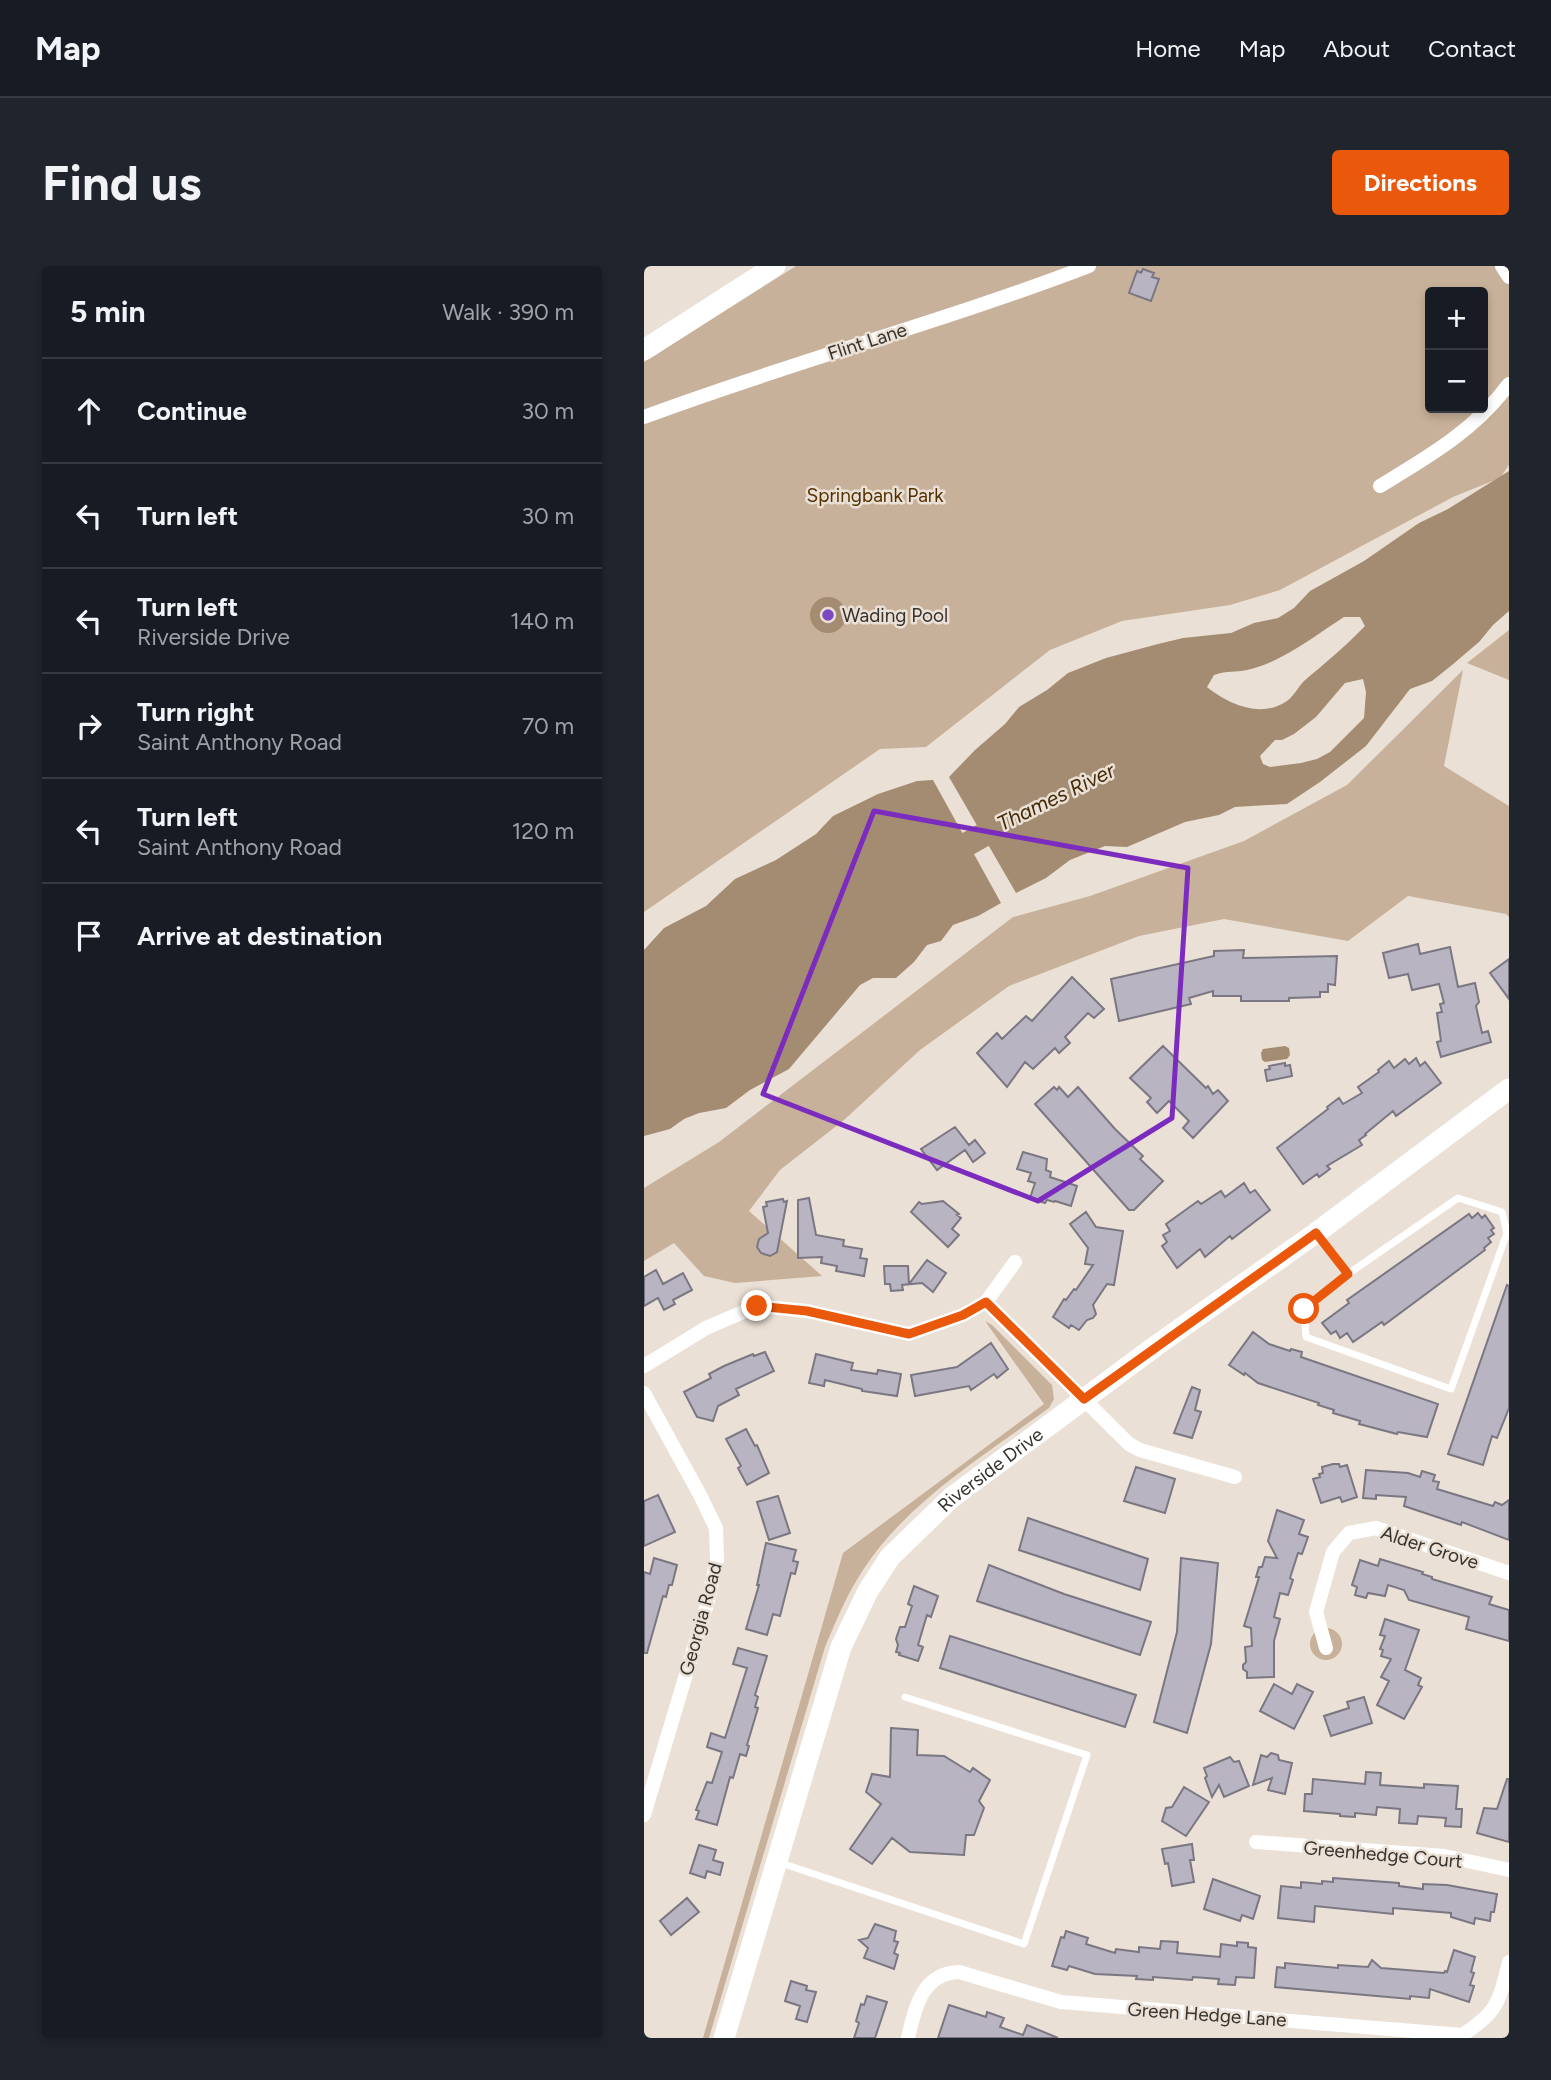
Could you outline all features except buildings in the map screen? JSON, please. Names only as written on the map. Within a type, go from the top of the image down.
[{"type":"main road","points":[[644,350],[775,266]]},
{"type":"main road","name":"Riverside Drive","points":[[724,2038],[841,1647],[868,1591],[890,1557],[951,1498],[1509,1089]]},
{"type":"street","name":"Flint Lane","points":[[644,417],[749,379],[1009,295],[1089,266]]},
{"type":"street","points":[[1502,266],[1509,277]]},
{"type":"street","points":[[1380,486],[1460,435],[1494,405],[1509,384]]},
{"type":"street","points":[[644,1366],[706,1328],[757,1306],[807,1311],[909,1334],[963,1315],[986,1302],[1015,1262]]},
{"type":"street","points":[[986,1302],[1129,1444],[1140,1450],[1235,1477]]},
{"type":"street","name":"Georgia Road","points":[[644,1393],[716,1528],[717,1559],[708,1601],[644,1815]]},
{"type":"street","name":"Alder Grove","points":[[1326,1648],[1316,1612],[1333,1552],[1349,1534],[1376,1528],[1509,1573]]},
{"type":"street","name":"Greenhedge Court","points":[[1256,1842],[1444,1856],[1509,1870]]},
{"type":"street","name":"Green Hedge Lane","points":[[908,2038],[924,1989],[945,1972],[959,1972],[1061,2003],[1462,2035],[1483,2021],[1498,2003],[1509,1962]]},
{"type":"lane","points":[[1458,1198],[1502,1212],[1507,1233],[1451,1389],[1306,1337],[1304,1309],[1348,1274],[1458,1198]]},
{"type":"lane","points":[[1316,1233],[1348,1274]]},
{"type":"lane","points":[[777,1861],[1024,1944],[1087,1755],[905,1697]]},
{"type":"highlighted area","points":[[874,811],[1188,868],[1172,1118],[1038,1201],[763,1094]]},
{"type":"green space","name":"Springbank Park","points":[[796,266],[1509,266],[1509,465],[1500,478],[1453,497],[1280,590],[1230,605],[1122,621],[1050,650],[926,747],[880,749],[644,912],[644,362]]},
{"type":"green space","points":[[1509,630],[1509,680],[1467,663]]},
{"type":"green space","points":[[1463,670],[1444,766],[1509,806],[1509,917],[1506,914],[1408,896],[1348,941],[1224,919],[1139,936],[1009,986],[920,1050],[844,1120],[780,1170],[749,1211],[822,1276],[735,1283],[704,1276],[674,1243],[644,1261],[644,1188],[719,1142],[1013,917],[1090,896],[1244,841],[1347,785]]},
{"type":"green space","points":[[985,1321],[1052,1385],[1054,1399],[1049,1408],[924,1501],[881,1545],[852,1588],[825,1647],[709,2038],[703,2038],[843,1553],[1044,1404]]},
{"type":"green space","points":[[1326,1628],[1337,1633],[1342,1644],[1337,1655],[1326,1660],[1315,1655],[1310,1644],[1315,1633]]},
{"type":"water","points":[[1509,471],[1509,611],[1479,642],[1432,681],[1410,689],[1366,746],[1287,804],[1235,807],[1219,815],[1185,822],[1127,847],[1105,846],[1070,860],[1046,878],[1016,893],[949,777],[1005,724],[1019,707],[1068,673],[1106,658],[1183,638],[1231,633],[1254,623],[1278,618],[1294,608],[1310,591],[1364,561],[1419,523],[1448,509]],"holes":[[[1344,617],[1360,617],[1365,626],[1304,681],[1289,699],[1277,706],[1266,709],[1245,707],[1225,699],[1207,687],[1214,675],[1247,670],[1272,662]],[[1363,679],[1366,692],[1364,718],[1330,752],[1301,763],[1270,767],[1263,764],[1260,756],[1275,740],[1282,740],[1294,734],[1316,717],[1345,683]]]},
{"type":"water","name":"Wading Pool","points":[[828,597],[840,603],[846,615],[840,627],[828,633],[816,627],[810,615],[816,603]]},
{"type":"water","points":[[933,780],[1001,903],[978,916],[953,925],[941,941],[927,945],[914,962],[896,978],[873,978],[860,985],[789,1069],[750,1090],[726,1108],[699,1113],[670,1129],[644,1136],[644,950],[664,928],[706,906],[735,879],[776,860],[816,834],[833,816],[878,794],[917,781]]},
{"type":"water","points":[[1285,1046],[1289,1048],[1290,1055],[1287,1059],[1265,1062],[1262,1060],[1263,1049]]},
{"type":"waterway","name":"Thames River","points":[[941,859],[1010,820]]},
{"type":"place","name":"Wading Pool","points":[[828,615]]},
{"type":"route","points":[[757,1306],[807,1311],[909,1334],[963,1315],[986,1302],[1084,1399],[1316,1233],[1348,1274],[1304,1309]]}]
